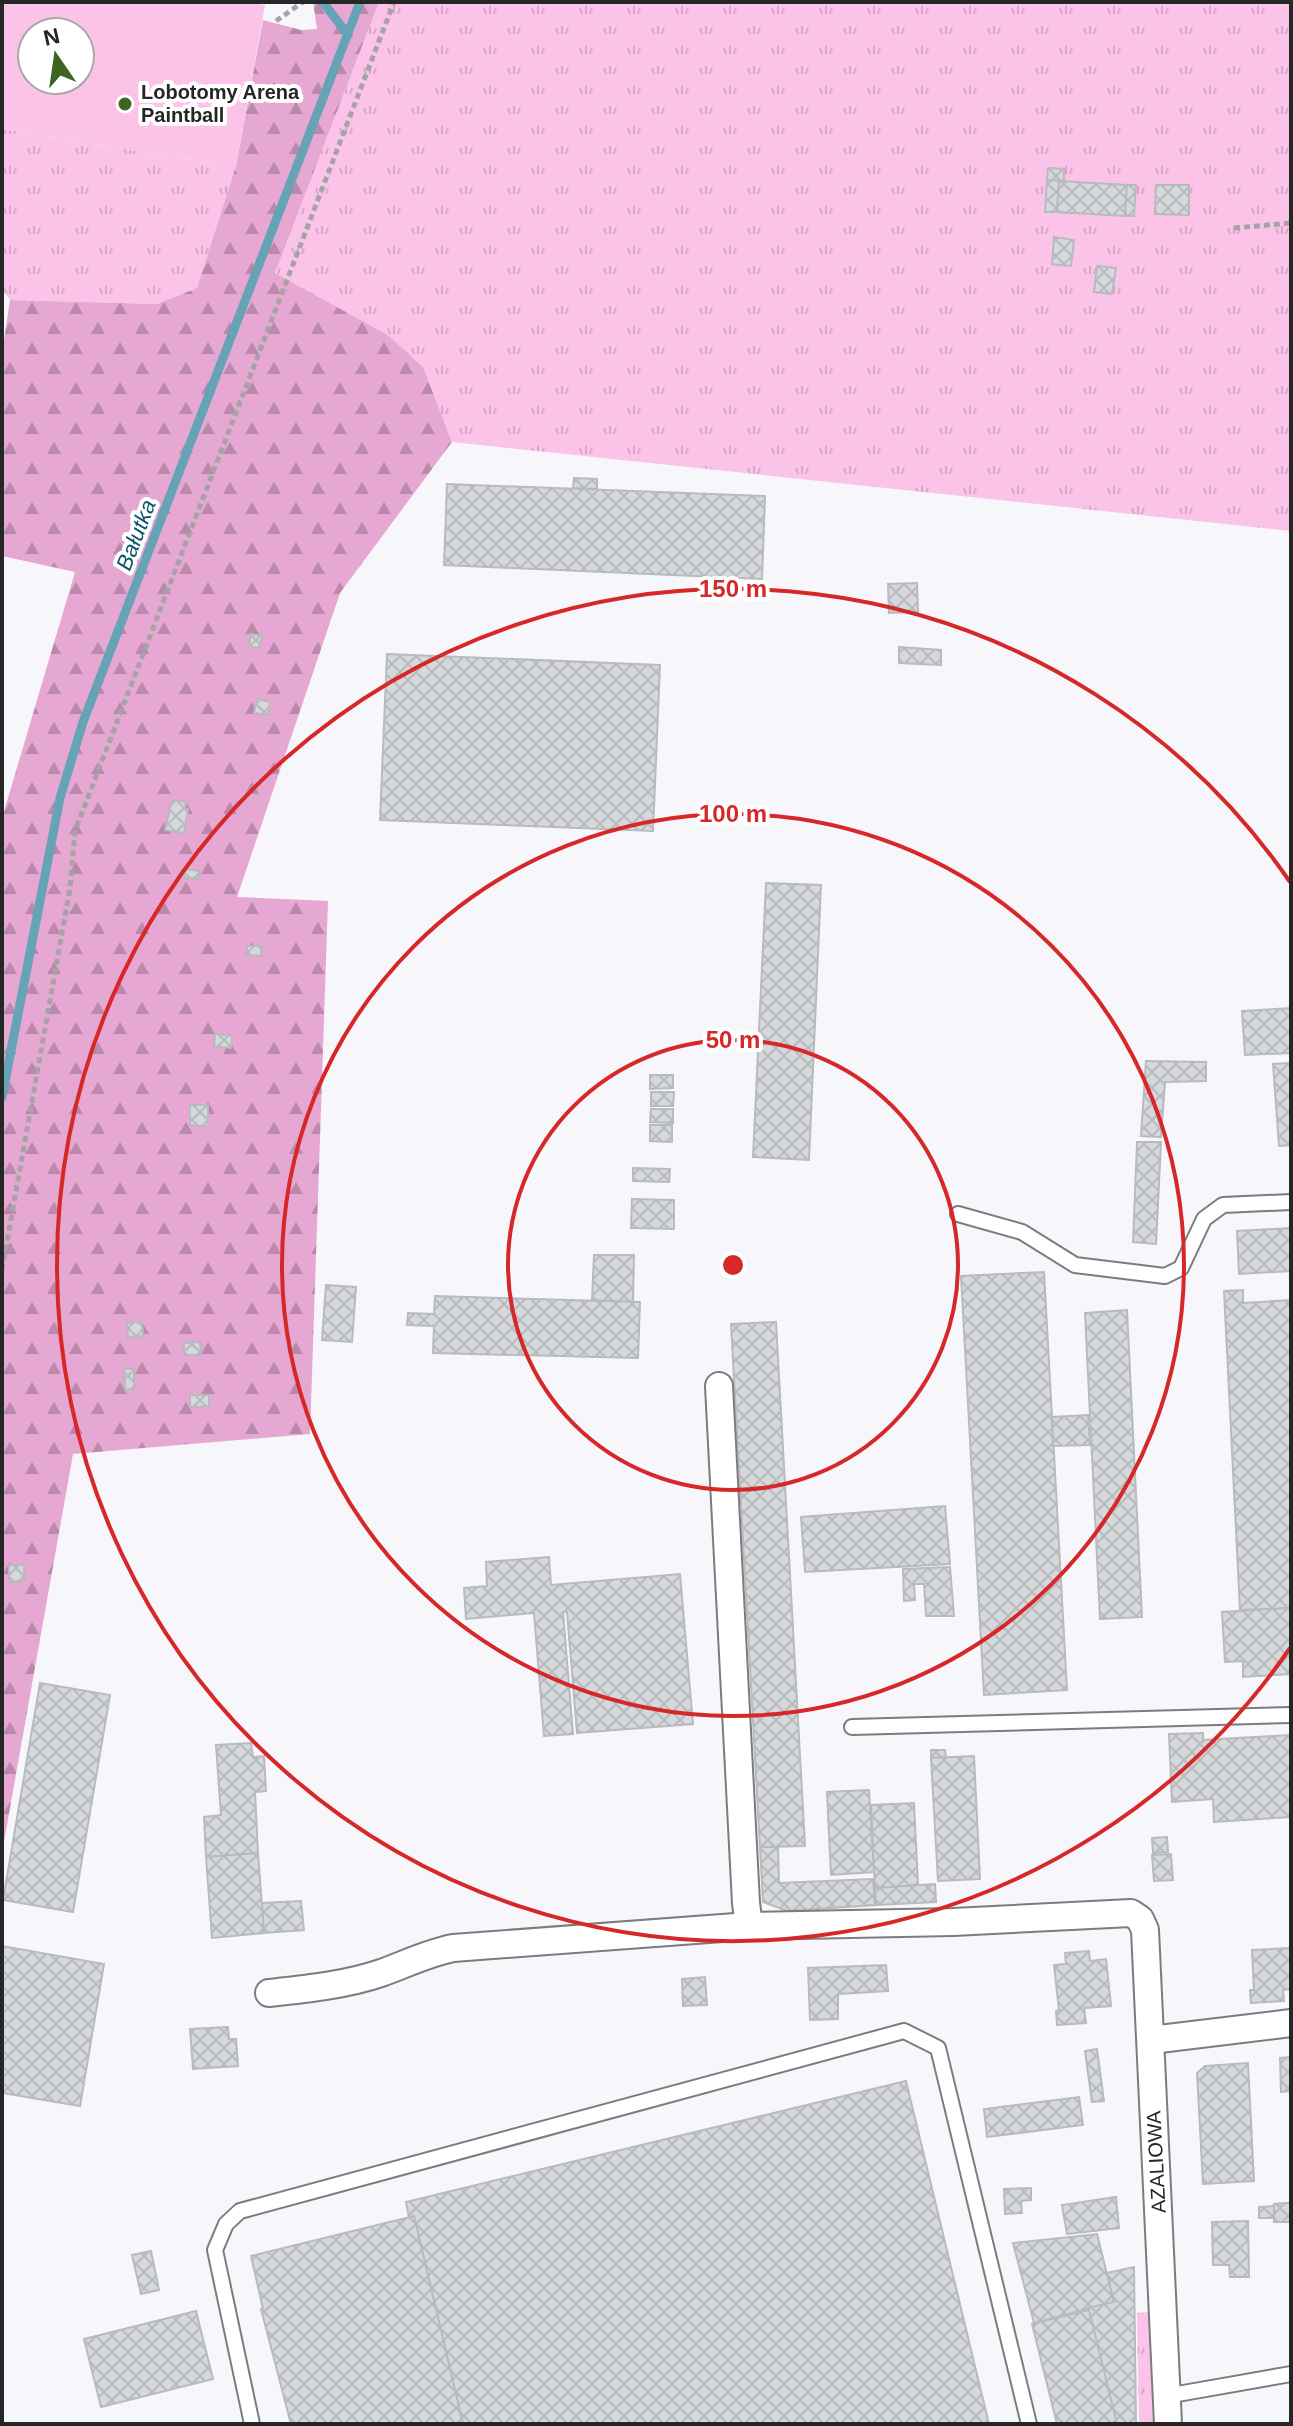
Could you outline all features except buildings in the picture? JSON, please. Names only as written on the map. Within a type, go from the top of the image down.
[{"type":"street","points":[[269,1993],[379,1974],[453,1948],[749,1926],[719,1386]]},
{"type":"street","name":"AZALIOWA","points":[[749,1926],[953,1922],[1131,1913],[1140,1919],[1145,1930],[1168,2424]]},
{"type":"street","points":[[1151,2040],[1291,2023]]},
{"type":"lane","points":[[958,1214],[1022,1232],[1075,1265],[1165,1276],[1181,1268],[1204,1219],[1223,1205],[1291,1202]]},
{"type":"lane","points":[[852,1727],[1291,1715]]},
{"type":"lane","points":[[252,2424],[215,2250],[226,2224],[240,2211],[904,2031],[938,2048],[1029,2424]]},
{"type":"lane","points":[[1166,2396],[1291,2374]]},
{"type":"path","points":[[276,21],[303,2]]},
{"type":"path","points":[[2,1270],[70,888],[75,831],[394,2]]},
{"type":"path","points":[[1234,228],[1291,223]]},
{"type":"green space","name":"Lobotomy Arena Paintball","points":[[2,2],[245,2],[265,5],[236,167],[2,129]]},
{"type":"green space","points":[[313,2],[379,2],[275,273],[388,335],[423,367],[452,442],[340,593],[237,897],[328,901],[310,1434],[73,1454],[2,1853],[2,818],[75,572],[2,556],[2,353],[10,300],[157,304],[197,288],[236,166],[263,20],[301,30],[317,29]]},
{"type":"green space","points":[[379,2],[1291,2],[1291,531],[452,442],[423,367],[388,335],[275,273]]},
{"type":"green space","points":[[2,129],[236,167],[197,288],[157,304],[10,300],[2,289]]},
{"type":"green space","points":[[1151,2312],[1158,2424],[1139,2424],[1137,2313]]},
{"type":"waterway","points":[[323,2],[348,35]]},
{"type":"waterway","name":"Bałutka","points":[[2,1097],[60,798],[83,722],[360,2]]},
{"type":"place","name":"Lobotomy Arena Paintball","points":[[125,104]]}]
